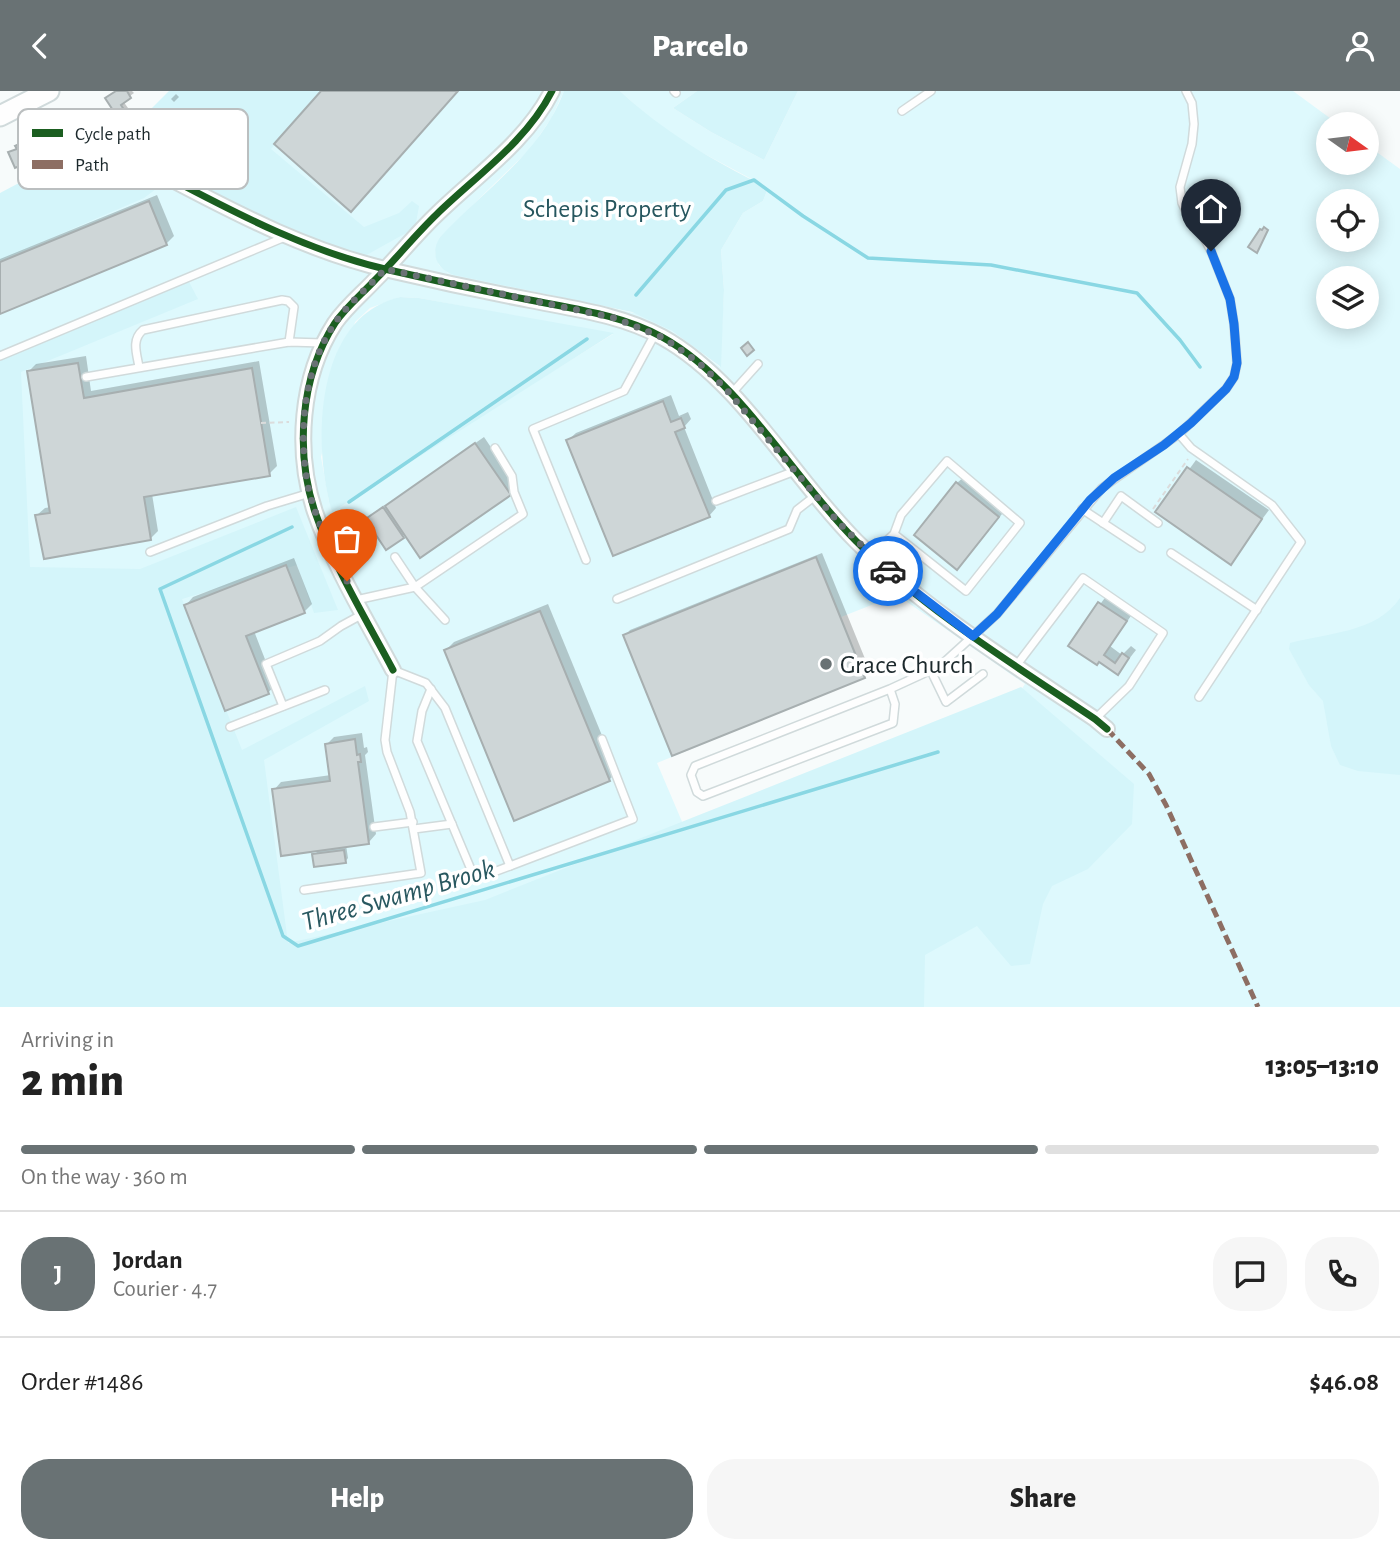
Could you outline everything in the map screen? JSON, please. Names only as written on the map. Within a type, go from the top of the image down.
[{"type":"main road","points":[[0,116],[49,91]]},
{"type":"street","points":[[393,670],[328,543],[310,493],[305,461],[304,422],[309,388],[324,344],[338,320],[436,215],[527,127],[552,91]]},
{"type":"street","points":[[189,189],[250,221],[335,255],[385,269],[615,318],[655,334],[699,363],[730,395],[815,496],[871,555],[914,592],[973,636],[1095,719],[1107,730]]},
{"type":"lane","points":[[902,111],[930,91]]},
{"type":"lane","points":[[890,689],[895,704],[893,723],[703,796],[696,792],[691,775],[695,766],[890,689],[931,671],[950,659],[997,614],[1082,509],[1114,478],[1178,433],[1226,389],[1234,377],[1237,363],[1230,299],[1211,251],[1182,203],[1180,187],[1192,144],[1194,124],[1192,103],[1186,91]]},
{"type":"lane","points":[[0,356],[286,236]]},
{"type":"lane","points":[[139,367],[136,341],[143,330],[282,300],[288,301],[294,307],[289,342]]},
{"type":"lane","points":[[586,560],[533,429],[624,391],[655,334]]},
{"type":"lane","points":[[86,377],[289,342],[324,344]]},
{"type":"lane","points":[[730,395],[758,363]]},
{"type":"lane","points":[[1178,433],[1194,450],[1272,505],[1301,542],[1199,697]]},
{"type":"lane","points":[[356,600],[415,587],[523,514],[514,492],[512,476],[495,448]]},
{"type":"lane","points":[[871,555],[894,534],[901,515],[947,461],[1020,523],[966,591],[894,534]]},
{"type":"lane","points":[[716,501],[795,471]]},
{"type":"lane","points":[[150,552],[267,506],[310,493]]},
{"type":"lane","points":[[617,599],[789,529],[797,510],[815,496]]},
{"type":"lane","points":[[1103,523],[1121,496],[1158,523]]},
{"type":"lane","points":[[1082,509],[1141,548]]},
{"type":"lane","points":[[1171,553],[1257,610]]},
{"type":"lane","points":[[395,557],[415,587],[445,620]]},
{"type":"lane","points":[[1016,666],[1083,578],[1163,633],[1129,685],[1095,719]]},
{"type":"lane","points":[[282,706],[266,664],[320,641],[364,614]]},
{"type":"lane","points":[[304,890],[421,873],[413,826],[385,740],[393,670],[426,683],[450,719],[510,866]]},
{"type":"lane","points":[[931,671],[946,702],[983,674]]},
{"type":"lane","points":[[431,689],[422,711],[417,741],[475,879],[633,819],[602,739]]},
{"type":"lane","points":[[230,727],[325,690]]},
{"type":"lane","points":[[374,827],[452,824]]},
{"type":"path","points":[[261,423],[304,422]]},
{"type":"path","points":[[1149,516],[1194,450]]},
{"type":"shaded area","points":[[266,91],[564,91],[552,117],[531,148],[440,237],[435,253],[439,265],[448,273],[639,314],[672,331],[720,367],[724,290],[721,250],[743,213],[763,201],[768,188],[684,143],[652,120],[620,91],[697,91],[673,108],[764,160],[798,91],[1293,91],[1322,112],[1316,112],[1316,175],[1379,175],[1379,154],[1400,169],[1400,1007],[297,1007],[0,611],[0,248],[100,189],[248,189],[248,109],[236,109]],"holes":[[[400,297],[419,298],[613,334],[502,403],[329,501],[321,457],[355,322],[370,308]],[[897,595],[1025,684],[982,748],[692,845],[657,763],[865,678],[841,617]]]},
{"type":"green space","points":[[169,91],[322,91],[271,149],[364,227],[399,213],[412,201],[419,206],[415,228],[363,257],[180,189],[248,189],[248,109],[151,109]]},
{"type":"green space","name":"Schepis Property","points":[[564,91],[620,91],[691,145],[768,188],[763,201],[743,213],[721,250],[724,290],[721,367],[672,331],[632,312],[454,275],[443,269],[436,260],[435,249],[440,237],[526,152],[554,113]]},
{"type":"green space","name":"Schepis Property","points":[[697,91],[798,91],[764,160],[673,108]]},
{"type":"green space","points":[[18,183],[18,189],[156,189],[144,198],[0,260],[0,193]]},
{"type":"green space","points":[[188,280],[198,299],[21,372],[30,567],[140,569],[296,507],[338,610],[314,613],[297,565],[182,599],[242,750],[365,686],[369,701],[264,760],[288,943],[485,900],[1021,687],[1134,784],[1132,824],[1088,869],[1052,886],[1043,904],[1030,964],[1011,966],[977,926],[925,955],[924,1007],[0,1007],[0,351]]},
{"type":"green space","points":[[400,297],[419,298],[614,333],[332,512],[322,453],[322,419],[326,387],[335,356],[350,329],[372,309]]},
{"type":"green space","points":[[1400,598],[1400,775],[1358,771],[1340,765],[1331,746],[1323,701],[1309,685],[1289,649],[1290,643],[1365,625],[1390,610]]},
{"type":"building","points":[[116,91],[127,91],[131,98],[121,105],[124,109],[112,109],[105,98]]},
{"type":"building","points":[[321,91],[458,91],[351,212],[274,144]]},
{"type":"building","points":[[18,145],[18,167],[15,168],[8,152],[17,149],[15,146]]},
{"type":"building","points":[[149,201],[167,245],[0,314],[0,262]]},
{"type":"building","points":[[1264,227],[1268,230],[1257,253],[1248,247]]},
{"type":"building","points":[[748,342],[754,350],[747,356],[741,348]]},
{"type":"building","points":[[78,363],[84,398],[252,368],[270,476],[144,497],[151,540],[44,559],[35,515],[50,513],[27,371]]},
{"type":"building","points":[[663,401],[671,422],[681,418],[685,428],[675,432],[710,517],[613,556],[566,440]]},
{"type":"building","points":[[475,443],[511,495],[420,558],[385,506]]},
{"type":"building","points":[[1187,467],[1262,519],[1231,565],[1155,512]]},
{"type":"building","points":[[956,482],[999,517],[957,570],[914,535]]},
{"type":"building","points":[[383,507],[404,538],[386,550],[376,535],[371,538],[361,522]]},
{"type":"building","points":[[816,557],[865,678],[672,756],[623,635]]},
{"type":"building","points":[[286,565],[305,613],[246,636],[269,694],[225,711],[184,605]]},
{"type":"building","points":[[1098,602],[1127,621],[1104,655],[1115,663],[1122,653],[1129,658],[1118,675],[1068,646]]},
{"type":"building","points":[[540,611],[610,781],[514,821],[444,650]]},
{"type":"building","points":[[355,739],[357,755],[360,754],[361,762],[358,762],[369,844],[281,856],[272,789],[330,781],[325,744]]},
{"type":"building","points":[[344,850],[346,863],[314,867],[312,854]]},
{"type":"waterway","name":"Three Swamp Brook","points":[[636,295],[726,190],[754,180],[868,258],[991,265],[1137,293],[1180,340],[1200,367]]},
{"type":"waterway","name":"Three Swamp Brook","points":[[349,502],[587,339]]},
{"type":"waterway","name":"Three Swamp Brook","points":[[292,527],[160,589],[283,936],[298,946],[938,752]]},
{"type":"marked path","points":[[1107,729],[1149,774],[1166,805],[1258,1007]]},
{"type":"cycle path","points":[[393,670],[331,553],[309,489],[303,440],[304,415],[314,367],[323,344],[344,311],[429,222],[515,142],[552,91]]},
{"type":"cycle path","points":[[191,189],[304,243],[360,262],[598,314],[631,323],[662,337],[716,378],[765,431],[833,516],[911,591],[971,636],[1107,729]]},
{"type":"way so far","points":[[347,581],[328,543],[310,493],[304,422],[316,362],[329,334],[355,300],[385,269],[615,318],[664,338],[715,377],[838,522],[888,571]]},
{"type":"place","name":"Grace Church","points":[[826,664]]},
{"type":"route","points":[[888,571],[973,636],[997,614],[1102,488],[1164,445],[1226,389],[1234,377],[1237,363],[1234,324],[1230,299],[1211,251]]}]
